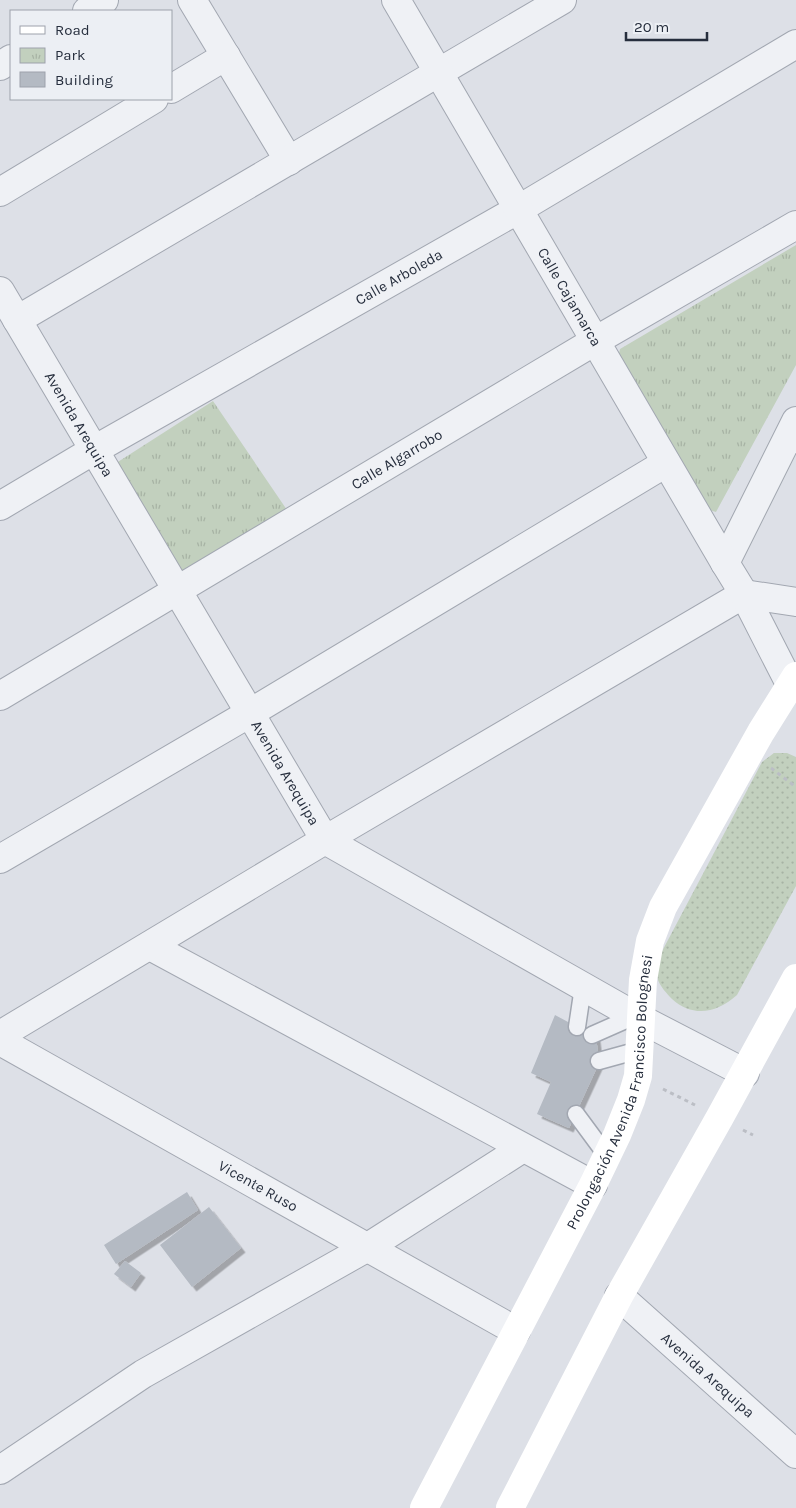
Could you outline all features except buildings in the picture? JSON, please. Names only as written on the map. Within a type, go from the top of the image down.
[{"type":"main road","name":"Prolongación Avenida Francisco Bolognesi","points":[[424,1508],[593,1185],[627,1109],[638,1063],[638,1018],[643,980],[650,941],[663,907],[761,732],[794,686]]},
{"type":"main road","points":[[510,1508],[619,1296],[745,1073],[796,978]]},
{"type":"street","points":[[89,10],[104,0]]},
{"type":"street","points":[[192,0],[289,161]]},
{"type":"street","name":"Calle Cajamarca","points":[[396,0],[724,563],[744,594],[794,686]]},
{"type":"street","points":[[17,320],[562,0]]},
{"type":"street","name":"Calle Arboleda","points":[[0,506],[94,450],[519,209],[796,44]]},
{"type":"street","points":[[172,87],[226,56]]},
{"type":"street","points":[[0,192],[152,100]]},
{"type":"street","name":"Calle Algarrobo","points":[[0,696],[595,341],[796,225]]},
{"type":"street","name":"Avenida Arequipa","points":[[0,291],[324,840],[638,1018],[745,1073]]},
{"type":"street","points":[[724,563],[796,421]]},
{"type":"street","points":[[0,859],[250,714],[666,463]]},
{"type":"street","points":[[0,1034],[150,946],[324,840],[744,594],[786,602],[796,602]]},
{"type":"street","points":[[150,946],[593,1185]]},
{"type":"street","name":"Vicente Ruso","points":[[0,1041],[516,1331]]},
{"type":"street","points":[[0,1470],[142,1374],[368,1247],[523,1148]]},
{"type":"street","name":"Avenida Arequipa","points":[[619,1296],[796,1454]]},
{"type":"lane","points":[[577,1027],[583,987]]},
{"type":"lane","points":[[592,1035],[638,1018]]},
{"type":"lane","points":[[599,1060],[638,1063]]},
{"type":"lane","points":[[576,1114],[607,1156]]},
{"type":"path","points":[[769,767],[796,787]]},
{"type":"path","points":[[638,1063],[720,1117],[753,1135]]},
{"type":"green space","points":[[796,245],[796,365],[716,512],[706,509],[618,358],[620,349]]},
{"type":"green space","points":[[213,401],[287,510],[174,575],[110,467]]},
{"type":"green space","points":[[774,753],[787,753],[796,757],[796,886],[737,995],[713,1009],[697,1011],[688,1009],[672,999],[660,985],[657,975],[659,957],[762,762]]}]
